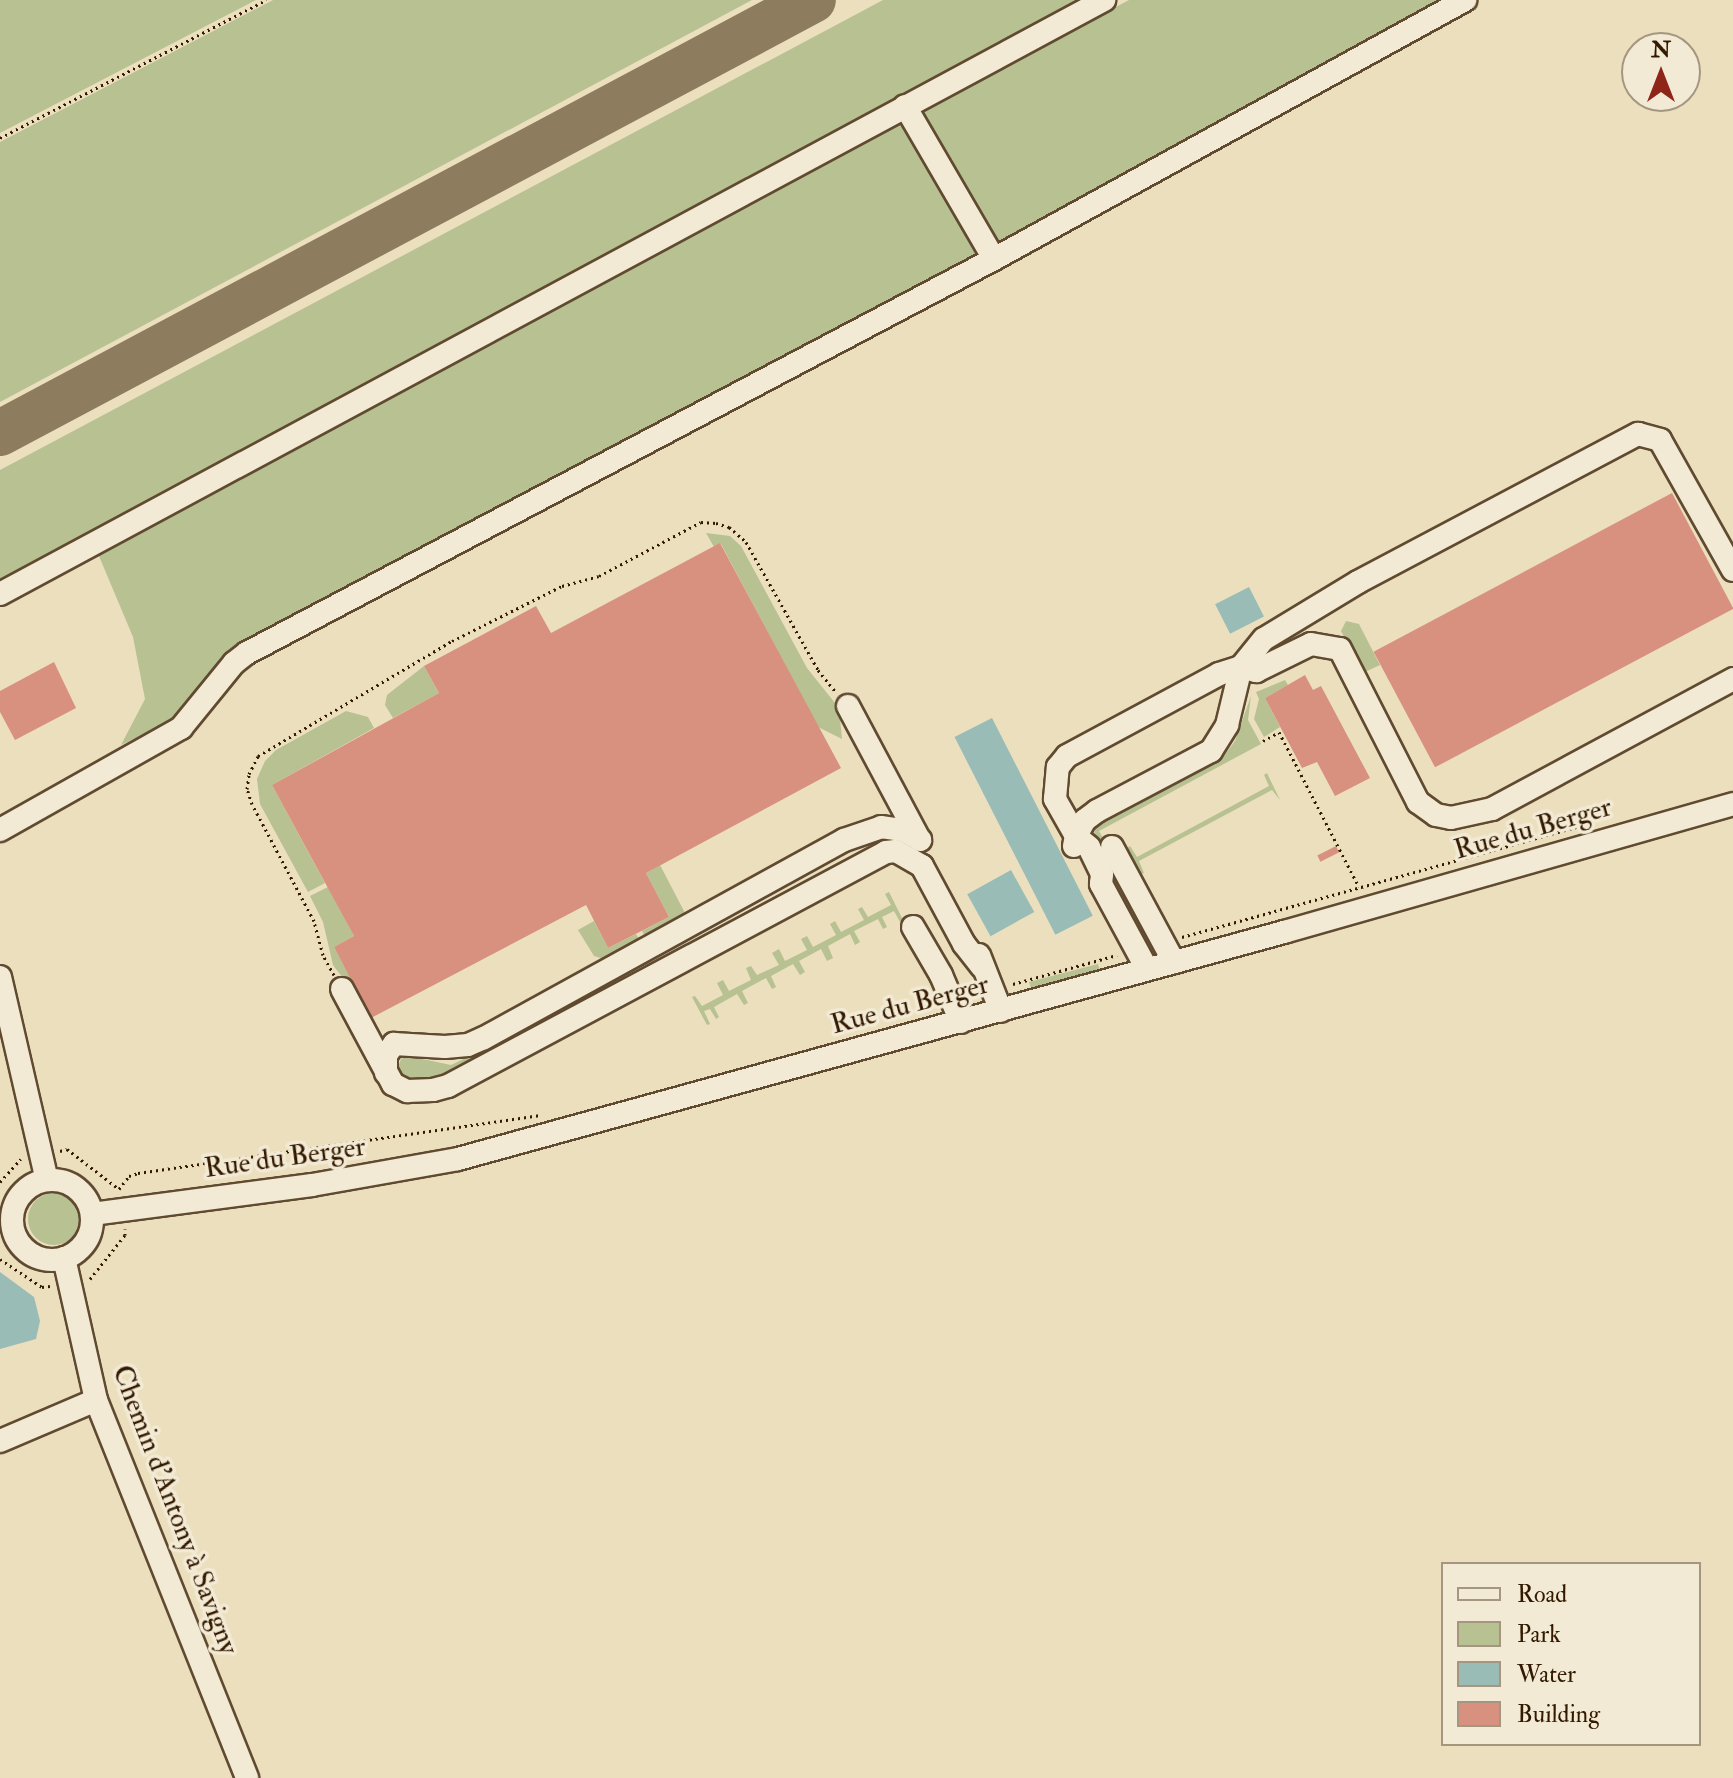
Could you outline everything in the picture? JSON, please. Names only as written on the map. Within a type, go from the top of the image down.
[{"type":"street","points":[[0,594],[1104,0]]},
{"type":"street","points":[[0,830],[181,728],[234,663],[247,653],[994,259],[1465,0]]},
{"type":"street","points":[[905,106],[994,259]]},
{"type":"street","points":[[1076,836],[1085,820],[1097,811],[1211,751],[1227,725],[1241,667],[1264,639],[1358,582],[1638,434],[1660,440],[1733,570]]},
{"type":"street","points":[[1147,969],[1101,884],[1102,874],[1089,847],[1076,836],[1055,799],[1058,767],[1067,756],[1219,674],[1241,667],[1256,671],[1311,644],[1332,645],[1340,649],[1418,802],[1436,815],[1451,818],[1492,809],[1733,679]]},
{"type":"street","points":[[848,706],[976,942],[982,967],[1001,1011]]},
{"type":"street","name":"Rue du Berger","points":[[92,1214],[415,1169],[1001,1011],[1733,804]]},
{"type":"street","points":[[386,1073],[386,1055],[394,1044],[445,1047],[468,1045],[484,1038],[844,840],[881,827],[903,830],[920,840]]},
{"type":"street","points":[[1112,847],[1174,962]]},
{"type":"street","points":[[342,989],[393,1084],[407,1091],[448,1086],[886,852],[908,855],[922,866],[964,944],[982,967]]},
{"type":"street","points":[[913,927],[941,975],[961,1022]]},
{"type":"street","points":[[0,977],[47,1180]]},
{"type":"street","points":[[47,1180],[77,1188],[92,1214],[84,1244],[64,1258],[37,1257],[7,1229],[20,1195],[47,1180]]},
{"type":"street","name":"Chemin d'Antony à Savigny","points":[[64,1258],[96,1400],[247,1778]]},
{"type":"street","points":[[0,1441],[96,1400]]},
{"type":"path","points":[[0,138],[266,0]]},
{"type":"path","points":[[342,989],[323,955],[314,921],[252,804],[247,789],[249,774],[258,756],[452,641],[562,586],[599,576],[701,522],[716,523],[729,527],[746,542],[818,670],[848,706]]},
{"type":"path","points":[[1263,741],[1279,732],[1359,887]]},
{"type":"path","points":[[1194,933],[1583,825]]},
{"type":"path","points":[[1028,980],[1097,961]]},
{"type":"path","points":[[0,1182],[17,1160],[67,1149],[119,1189],[129,1176],[138,1173],[543,1115]]},
{"type":"green space","points":[[0,0],[256,0],[0,133]]},
{"type":"green space","points":[[273,0],[752,0],[0,402],[0,142]]},
{"type":"green space","points":[[883,0],[1093,0],[0,586],[0,470]]},
{"type":"green space","points":[[1129,0],[1449,0],[231,654],[168,723],[121,745],[145,699],[133,637],[96,549]]},
{"type":"green space","points":[[706,533],[730,536],[741,546],[807,668],[839,708],[842,739],[818,727],[721,544],[714,547]]},
{"type":"green space","points":[[1346,621],[1359,624],[1380,665],[1363,673],[1341,631]]},
{"type":"green space","points":[[424,666],[439,693],[393,718],[385,705],[387,695]]},
{"type":"green space","points":[[1285,680],[1288,685],[1265,698],[1280,727],[1264,737],[1254,719],[1259,699],[1256,692]]},
{"type":"green space","points":[[1251,696],[1248,720],[1261,744],[1099,831],[1105,842],[1101,845],[1146,932],[1142,934],[1093,844],[1095,829],[1105,818],[1107,821],[1221,760],[1235,741]]},
{"type":"green space","points":[[346,711],[368,717],[374,728],[272,785],[325,883],[308,892],[260,804],[257,779],[265,761],[276,750]]},
{"type":"green space","points":[[1267,773],[1280,800],[1272,790],[1139,861],[1144,873],[1137,876],[1123,851],[1130,846],[1137,857],[1269,786],[1264,775]]},
{"type":"green space","points":[[660,865],[686,915],[647,940],[642,931],[669,917],[646,873]]},
{"type":"green space","points":[[328,887],[354,936],[334,947],[351,979],[345,981],[333,965],[323,922],[310,896]]},
{"type":"green space","points":[[889,892],[903,920],[900,922],[894,911],[882,917],[887,927],[883,929],[878,919],[854,931],[860,942],[855,945],[850,934],[828,946],[833,958],[827,961],[821,949],[799,961],[805,972],[800,975],[793,964],[771,976],[776,987],[772,989],[766,978],[742,991],[748,1003],[744,1005],[737,994],[714,1007],[719,1017],[716,1019],[710,1009],[704,1011],[710,1024],[707,1025],[692,997],[695,996],[702,1006],[723,995],[717,983],[723,980],[729,991],[751,980],[746,968],[751,966],[757,975],[779,965],[772,953],[779,949],[785,961],[807,950],[801,939],[807,936],[813,947],[836,935],[830,924],[835,921],[841,932],[864,920],[858,909],[862,907],[868,917],[891,905],[885,894]]},
{"type":"green space","points":[[594,921],[608,948],[636,934],[642,944],[607,960],[594,956],[578,930]]},
{"type":"green space","points":[[1098,964],[1100,971],[1032,991],[1029,982]]},
{"type":"green space","points":[[493,1045],[479,1064],[450,1078],[411,1081],[397,1070],[401,1059],[408,1056],[451,1065]]},
{"type":"green space","points":[[54,1193],[72,1201],[80,1219],[72,1237],[54,1245],[36,1237],[28,1219],[36,1201]]},
{"type":"water","points":[[1249,587],[1264,616],[1230,634],[1215,604]]},
{"type":"water","points":[[992,718],[1093,916],[1055,935],[955,737]]},
{"type":"water","points":[[1011,870],[1034,912],[991,936],[967,894]]},
{"type":"water","points":[[0,1272],[34,1297],[40,1321],[36,1339],[0,1349]]},
{"type":"building","points":[[1672,493],[1733,609],[1435,767],[1374,652]]},
{"type":"building","points":[[720,543],[841,768],[646,873],[669,917],[608,948],[586,905],[371,1018],[334,947],[354,936],[272,785],[439,693],[424,666],[536,606],[551,633]]},
{"type":"building","points":[[54,662],[76,708],[15,740],[0,712],[0,691]]},
{"type":"building","points":[[1305,675],[1313,690],[1321,686],[1370,778],[1335,796],[1317,762],[1302,768],[1265,698]]},
{"type":"building","points":[[1336,846],[1339,852],[1320,862],[1317,856]]},
{"type":"taxiway","points":[[0,433],[813,0]]}]
